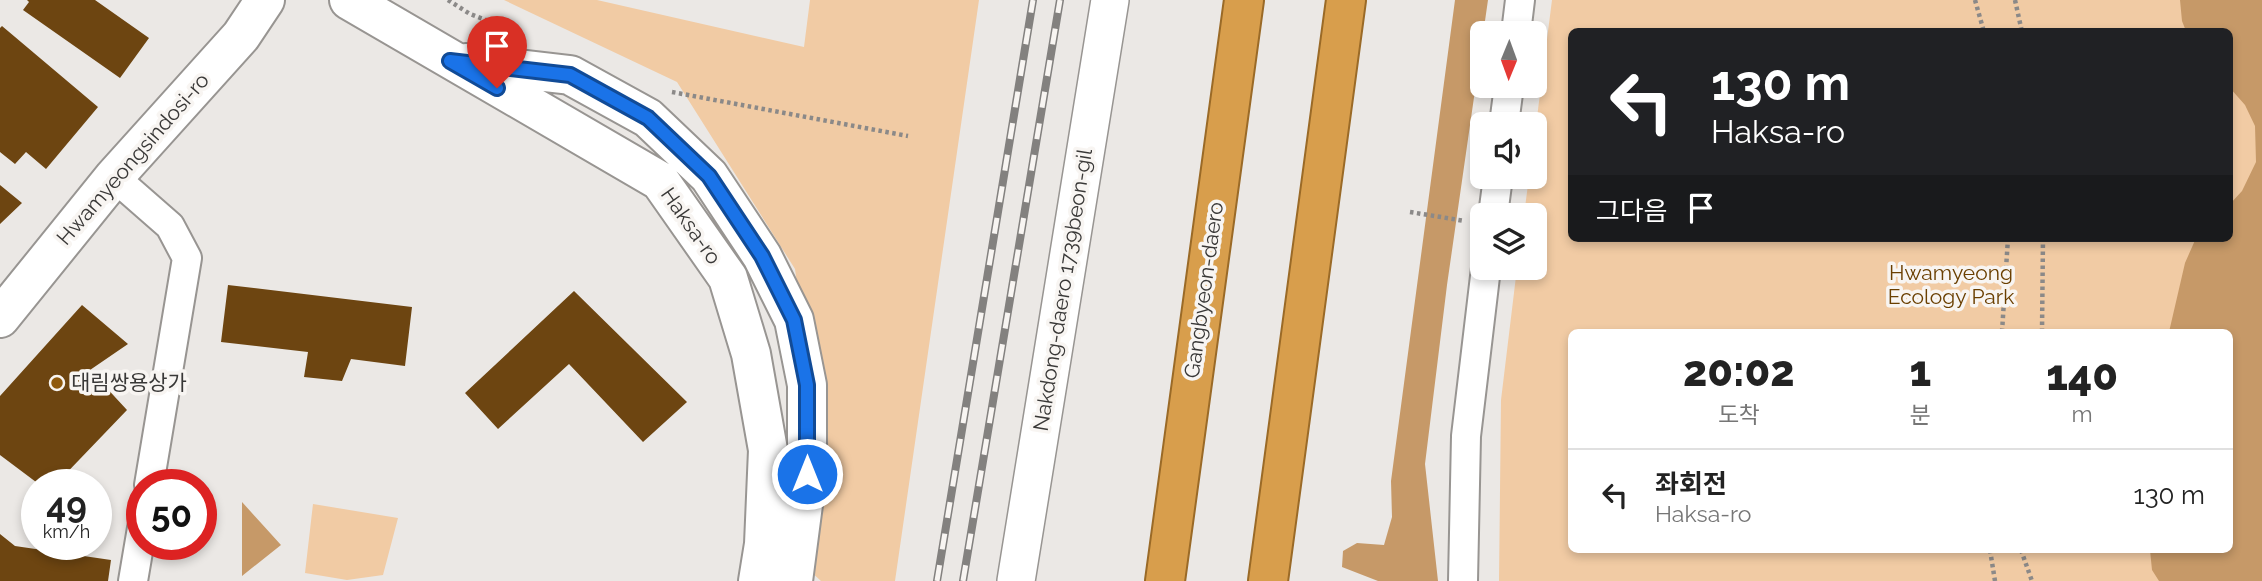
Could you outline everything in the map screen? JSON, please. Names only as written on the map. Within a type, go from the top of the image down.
[{"type":"highway","name":"Gangbyeon-daero","points":[[1165,581],[1244,0]]},
{"type":"highway","points":[[1268,581],[1346,0]]},
{"type":"main road","name":"Hwamyeongsindosi-ro","points":[[0,318],[114,177],[241,36],[265,0]]},
{"type":"main road","name":"Haksa-ro","points":[[349,0],[660,181],[729,278],[751,354],[768,450],[764,544],[758,581]]},
{"type":"main road","points":[[450,61],[570,75],[648,118],[709,176],[762,256],[794,320],[807,385],[807,474],[793,581]]},
{"type":"street","name":"Nakdong-daero 1739beon-gil","points":[[1016,581],[1110,0]]},
{"type":"street","points":[[1517,21],[1520,0]]},
{"type":"street","points":[[114,177],[170,226],[187,258],[152,469]]},
{"type":"street","points":[[1463,581],[1466,436],[1485,280]]},
{"type":"street","points":[[133,581],[137,560]]},
{"type":"path","points":[[449,0],[470,13],[520,33]]},
{"type":"path","points":[[1975,0],[1983,28]]},
{"type":"path","points":[[2015,0],[2021,28]]},
{"type":"path","points":[[669,91],[908,136]]},
{"type":"path","points":[[1410,212],[1463,221]]},
{"type":"path","points":[[2003,329],[2008,242]]},
{"type":"path","points":[[2042,329],[2043,242]]},
{"type":"path","points":[[1990,553],[1995,581]]},
{"type":"path","points":[[2022,553],[2032,581]]},
{"type":"green space","points":[[504,0],[597,0],[804,47],[810,0],[979,0],[895,581],[821,581],[809,570],[826,494],[795,269],[677,82]]},
{"type":"green space","name":"Hwamyeong Ecology Park","points":[[1552,0],[2262,0],[2262,581],[1499,581],[1501,400],[1516,280],[1547,280],[1547,203],[1526,203],[1527,189],[1547,189],[1547,112],[1538,112],[1539,98],[1547,98],[1547,39]]},
{"type":"green space","points":[[313,504],[398,518],[383,575],[347,580],[305,573]]},
{"type":"shaded area","points":[[1455,0],[1488,0],[1485,21],[1470,21],[1470,98],[1474,98],[1425,464],[1438,581],[1378,581],[1342,567],[1343,551],[1357,543],[1384,545],[1392,517],[1391,481]]},
{"type":"shaded area","points":[[2180,0],[2262,0],[2262,581],[2159,581],[2152,570],[2150,553],[2233,553],[2233,329],[2170,329],[2185,263],[2194,242],[2233,242],[2233,201],[2242,191],[2256,162],[2255,126],[2245,105],[2233,91],[2233,28],[2185,28]]},
{"type":"shaded area","points":[[242,502],[281,545],[242,576]]},
{"type":"building","points":[[27,0],[95,0],[149,38],[120,78],[23,10],[29,2]]},
{"type":"building","points":[[2,26],[98,107],[46,169],[26,152],[15,164],[0,152]]},
{"type":"building","points":[[0,185],[22,203],[0,224]]},
{"type":"building","points":[[228,285],[412,307],[405,366],[351,359],[342,381],[304,377],[308,352],[221,342]]},
{"type":"building","points":[[574,291],[687,402],[643,442],[569,364],[498,429],[465,393]]},
{"type":"building","name":"대림쌍용상가","points":[[82,305],[128,344],[90,370],[127,410],[70,469],[21,471],[0,455],[0,396]]},
{"type":"building","points":[[0,534],[15,546],[21,547],[21,560],[111,560],[108,581],[0,581]]},
{"type":"railway","points":[[937,581],[1033,0]]},
{"type":"railway","points":[[963,581],[1060,0]]},
{"type":"place","name":"대림쌍용상가","points":[[57,383]]},
{"type":"route","points":[[497,88],[450,61],[570,75],[648,118],[709,176],[762,256],[794,320],[807,385],[807,474]]}]
